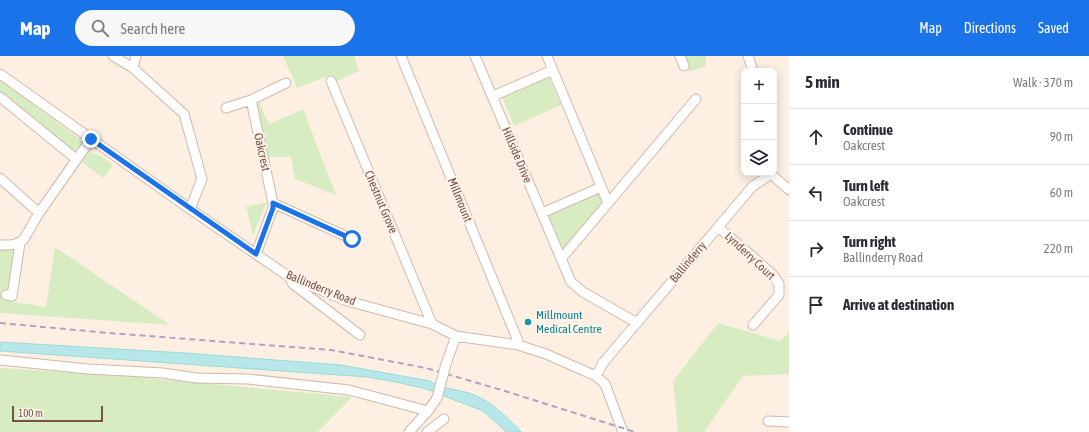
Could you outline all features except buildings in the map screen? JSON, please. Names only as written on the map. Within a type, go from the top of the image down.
[{"type":"street","points":[[114,56],[133,68],[184,114],[202,180],[190,209]]},
{"type":"street","points":[[133,68],[136,56]]},
{"type":"street","name":"Millmount","points":[[401,56],[518,341],[518,345]]},
{"type":"street","name":"Hillside Drive","points":[[475,56],[571,282],[583,292],[636,323]]},
{"type":"street","points":[[547,56],[608,203]]},
{"type":"street","points":[[680,56],[684,66]]},
{"type":"street","points":[[748,56],[751,68]]},
{"type":"street","points":[[493,96],[553,70]]},
{"type":"street","name":"Ballinderry Road","points":[[0,74],[190,209],[288,276],[344,300],[432,324],[456,336],[518,345],[546,354],[596,376]]},
{"type":"street","name":"Chestnut Grove","points":[[331,81],[432,324]]},
{"type":"street","points":[[226,108],[251,100],[286,83]]},
{"type":"street","points":[[0,97],[76,159]]},
{"type":"street","points":[[561,259],[696,99]]},
{"type":"street","name":"Oakcrest","points":[[251,100],[273,203],[273,208],[256,254]]},
{"type":"street","points":[[0,245],[12,245],[24,239],[76,159],[91,139]]},
{"type":"street","name":"Ballinderry","points":[[596,376],[603,363],[636,323],[752,187],[768,176]]},
{"type":"street","name":"Ballinderry","points":[[773,176],[789,190]]},
{"type":"street","points":[[0,178],[40,213]]},
{"type":"street","points":[[542,213],[601,187]]},
{"type":"street","points":[[273,203],[352,239]]},
{"type":"street","name":"Lynderry Court","points":[[718,227],[773,275],[779,284],[778,295],[753,325]]},
{"type":"street","points":[[6,295],[12,296],[20,242]]},
{"type":"street","points":[[288,276],[293,284],[360,335]]},
{"type":"street","points":[[409,432],[428,411],[437,398],[446,364],[456,336]]},
{"type":"street","points":[[0,360],[74,368],[163,373],[196,378],[248,379],[349,390],[428,411]]},
{"type":"street","points":[[596,376],[604,384],[623,432]]},
{"type":"street","points":[[427,432],[444,419]]},
{"type":"street","points":[[768,421],[789,422]]},
{"type":"green space","points":[[283,56],[354,56],[359,71],[335,82],[331,75],[297,88]]},
{"type":"green space","points":[[683,56],[706,56],[706,66],[689,72]]},
{"type":"green space","points":[[549,77],[561,105],[514,126],[502,97]]},
{"type":"green space","points":[[0,80],[81,140],[82,143],[76,150],[73,150],[0,93]]},
{"type":"green space","points":[[259,102],[269,124],[303,109],[336,195],[295,179],[291,157],[268,157],[256,103]]},
{"type":"green space","points":[[89,152],[101,156],[113,165],[103,178],[82,162]]},
{"type":"green space","points":[[599,192],[604,204],[563,250],[548,215]]},
{"type":"green space","points":[[267,202],[253,235],[246,207]]},
{"type":"green space","points":[[55,247],[170,325],[0,313],[0,249],[9,248],[14,250],[16,255],[10,290],[4,290],[2,300],[46,307]]},
{"type":"green space","points":[[718,323],[780,341],[789,332],[789,374],[743,376],[704,432],[678,432],[673,381]]},
{"type":"green space","points":[[0,368],[126,376],[352,397],[318,432],[0,432]]},
{"type":"water","points":[[0,342],[185,353],[341,365],[430,381],[434,384],[469,393],[491,404],[521,432],[506,432],[483,411],[426,389],[396,382],[367,377],[0,351]]},
{"type":"railway","points":[[0,323],[331,350],[426,368],[635,432]]},
{"type":"place","name":"Millmount Medical Centre","points":[[528,322]]},
{"type":"route","points":[[91,139],[256,254],[273,208],[273,203],[352,239]]}]
